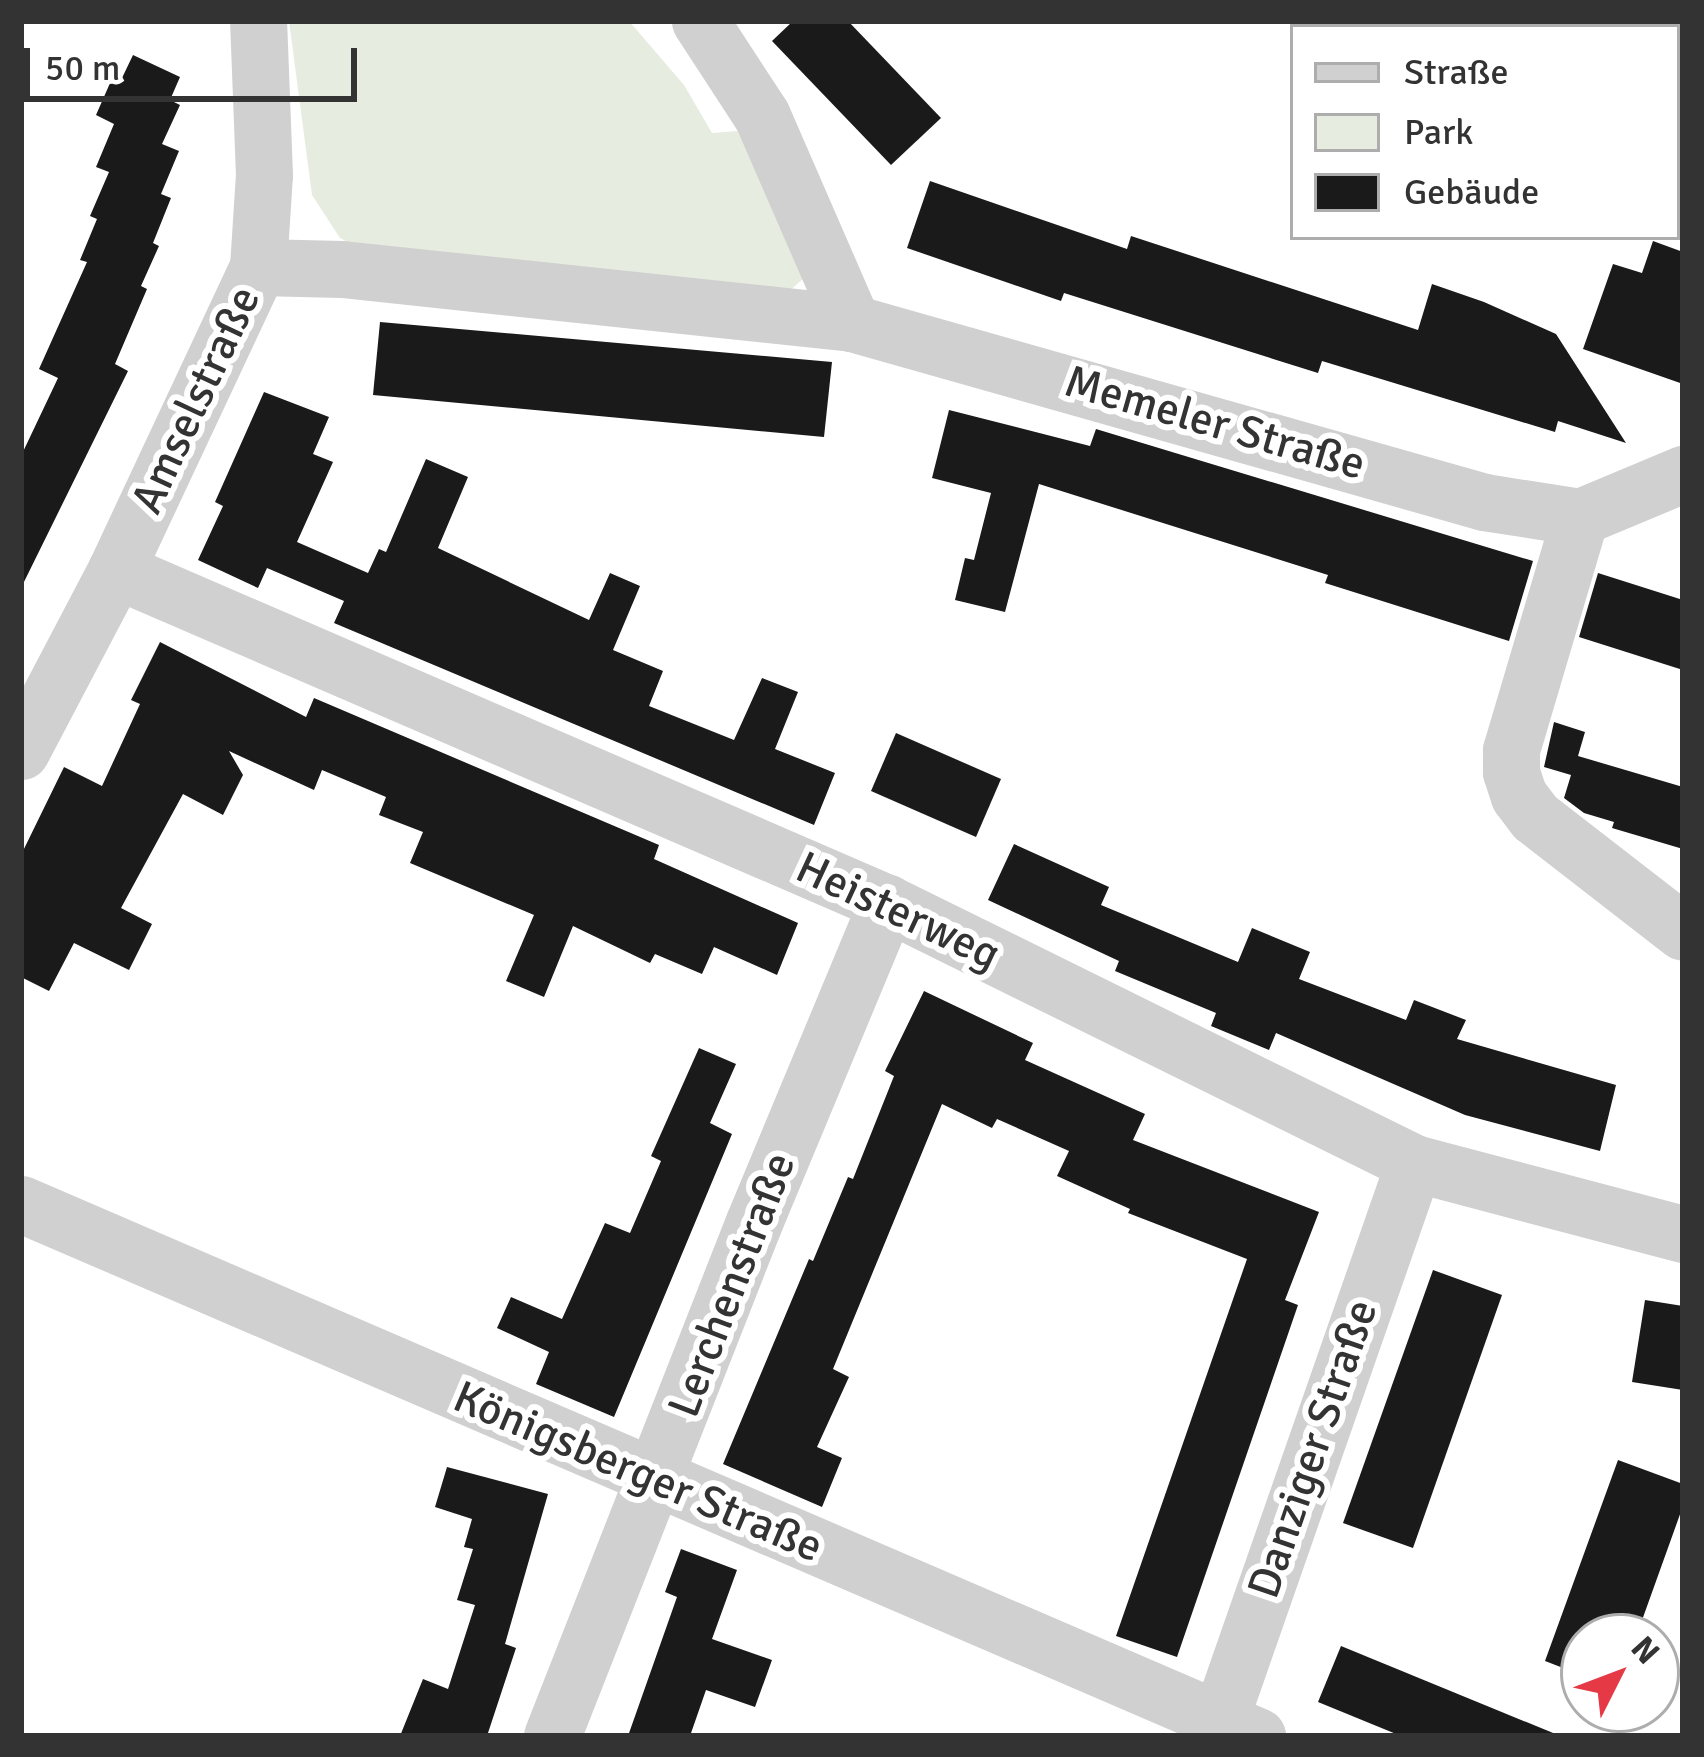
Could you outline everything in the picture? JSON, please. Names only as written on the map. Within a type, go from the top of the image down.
[{"type":"street","name":"Amselstraße","points":[[21,751],[116,570],[258,267],[264,175],[259,21]]},
{"type":"street","points":[[700,21],[762,116],[852,322]]},
{"type":"street","name":"Memeler Straße","points":[[258,267],[342,269],[852,322],[1484,502],[1580,517]]},
{"type":"street","points":[[1683,474],[1580,517],[1510,750],[1519,796],[1535,817],[1683,932]]},
{"type":"street","name":"Heisterweg","points":[[116,570],[887,903],[1414,1163],[1683,1234]]},
{"type":"street","name":"Lerchenstraße","points":[[552,1736],[754,1222],[887,903]]},
{"type":"street","name":"Danziger Straße","points":[[1230,1731],[1414,1163]]},
{"type":"street","name":"Königsberger Straße","points":[[21,1204],[1230,1731]]},
{"type":"green space","points":[[289,21],[629,21],[684,85],[712,133],[750,130],[804,278],[787,293],[356,246],[340,238],[312,195]]},
{"type":"building","points":[[793,21],[848,21],[941,118],[891,165],[772,41]]},
{"type":"building","points":[[133,55],[180,77],[170,100],[180,105],[162,144],[179,151],[161,194],[171,198],[153,243],[159,246],[141,286],[147,289],[115,364],[128,371],[21,588],[21,456],[58,378],[39,369],[87,262],[80,260],[97,219],[90,216],[109,172],[96,167],[114,124],[96,115],[114,74],[122,78]]},
{"type":"building","points":[[930,181],[1127,249],[1131,236],[1418,330],[1432,284],[1484,302],[1556,334],[1626,443],[1558,421],[1555,432],[1322,361],[1318,373],[1064,293],[1061,301],[907,248]]},
{"type":"building","points":[[1653,241],[1683,252],[1683,384],[1583,349],[1613,264],[1642,273]]},
{"type":"building","points":[[380,322],[832,362],[824,437],[373,395]]},
{"type":"building","points":[[264,392],[329,417],[313,454],[333,462],[297,542],[368,573],[379,549],[386,552],[426,459],[468,477],[438,548],[589,620],[610,573],[640,586],[613,650],[663,671],[649,706],[734,740],[762,678],[798,692],[775,749],[835,773],[814,825],[334,623],[344,601],[267,568],[258,588],[198,560],[223,506],[215,502]]},
{"type":"building","points":[[949,410],[1090,446],[1096,429],[1533,561],[1509,641],[1325,583],[1328,575],[1039,484],[1005,612],[955,600],[965,558],[974,560],[991,493],[932,478]]},
{"type":"building","points":[[1598,573],[1683,600],[1683,670],[1579,637]]},
{"type":"building","points":[[160,642],[306,717],[314,698],[659,845],[654,859],[798,923],[777,975],[714,947],[702,974],[655,954],[650,963],[573,926],[544,997],[506,981],[534,915],[410,863],[423,832],[379,815],[386,797],[322,770],[314,790],[229,751],[243,775],[223,815],[183,794],[121,908],[152,924],[129,970],[74,943],[49,991],[21,977],[21,855],[64,767],[102,786],[140,704],[131,700]]},
{"type":"building","points":[[1554,722],[1585,732],[1578,756],[1683,787],[1683,849],[1612,828],[1614,822],[1584,813],[1564,798],[1571,775],[1544,767]]},
{"type":"building","points":[[896,733],[1001,779],[976,837],[871,791]]},
{"type":"building","points":[[1014,844],[1109,887],[1101,905],[1238,962],[1252,928],[1310,952],[1299,979],[1406,1020],[1414,1000],[1466,1020],[1457,1039],[1616,1085],[1600,1151],[1465,1115],[1276,1033],[1269,1050],[1211,1026],[1216,1013],[1115,971],[1119,961],[988,900]]},
{"type":"building","points":[[924,991],[1033,1043],[1025,1060],[1145,1114],[1133,1140],[1319,1212],[1285,1300],[1298,1305],[1177,1657],[1116,1636],[1247,1259],[1128,1213],[1130,1209],[1057,1176],[1069,1151],[997,1119],[992,1128],[942,1104],[833,1369],[849,1377],[817,1447],[842,1458],[822,1507],[723,1464],[809,1259],[813,1261],[848,1177],[853,1179],[894,1076],[885,1071]]},
{"type":"building","points":[[699,1048],[736,1064],[710,1123],[732,1134],[614,1417],[536,1384],[549,1352],[497,1328],[511,1297],[562,1319],[605,1223],[630,1233],[661,1161],[651,1156]]},
{"type":"building","points":[[1433,1270],[1502,1295],[1413,1548],[1343,1523]]},
{"type":"building","points":[[1645,1300],[1683,1306],[1683,1390],[1632,1382]]},
{"type":"building","points":[[1618,1460],[1683,1484],[1683,1506],[1645,1613],[1562,1613]]},
{"type":"building","points":[[447,1467],[548,1494],[505,1644],[516,1648],[487,1736],[400,1736],[423,1679],[448,1689],[475,1605],[457,1600],[473,1549],[464,1547],[472,1519],[435,1507]]},
{"type":"building","points":[[681,1549],[737,1570],[712,1639],[772,1660],[755,1707],[706,1690],[690,1736],[628,1736],[677,1597],[665,1592]]},
{"type":"building","points":[[1560,1620],[1560,1667],[1545,1661]]},
{"type":"building","points":[[1341,1646],[1558,1736],[1401,1736],[1318,1702]]}]
